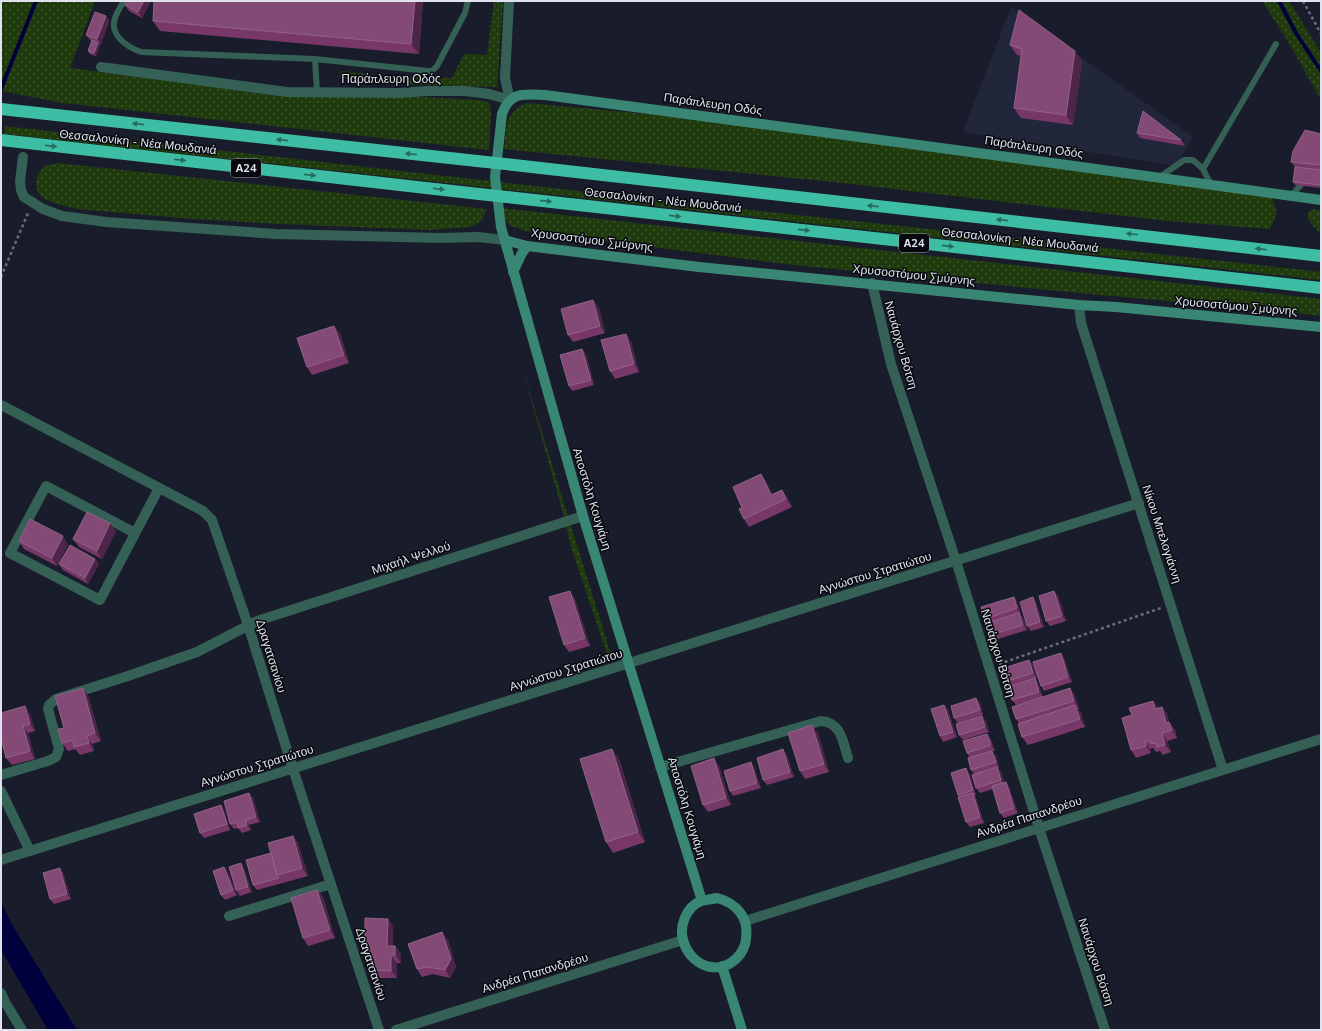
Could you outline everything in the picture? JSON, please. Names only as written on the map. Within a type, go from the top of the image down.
[{"type":"highway","name":"Θεσσαλονίκη - Νέα Μουδανιά","points":[[1,109],[514,165],[714,189],[1103,230],[1321,256]]},
{"type":"highway","name":"Θεσσαλονίκη - Νέα Μουδανιά","points":[[7,141],[1321,288]]},
{"type":"street","points":[[509,1],[505,78],[510,100]]},
{"type":"street","name":"Παράπλευρη Οδός","points":[[101,67],[287,92],[370,93],[465,91],[489,94],[510,100],[519,95],[545,95],[1321,200]]},
{"type":"street","name":"Αποστόλη Κουγιάμη","points":[[510,100],[505,104],[502,114],[495,177],[501,227],[583,516],[702,901]]},
{"type":"street","points":[[23,157],[20,181],[21,190],[24,197],[43,209],[62,216],[106,222],[276,234],[440,238],[478,237],[505,240]]},
{"type":"street","name":"Χρυσοστόμου Σμύρνης","points":[[505,240],[527,246],[699,267],[872,283],[1079,305],[1321,327]]},
{"type":"street","points":[[513,272],[527,246]]},
{"type":"street","name":"Ναυάρχου Βότση","points":[[872,283],[891,364],[956,561],[1039,828],[1105,1030]]},
{"type":"street","name":"Νίκου Μπελογιάννη","points":[[1079,305],[1082,323],[1223,770]]},
{"type":"street","name":"Δραγατσανίου","points":[[1,405],[204,511],[212,520],[248,625],[378,1030]]},
{"type":"street","points":[[135,533],[46,486],[10,553],[100,600],[159,488]]},
{"type":"street","name":"Αγνώστου Στρατιώτου","points":[[1,860],[1139,503]]},
{"type":"street","name":"Μιχαήλ Ψελλού","points":[[1,776],[48,761],[56,756],[58,749],[48,709],[49,705],[56,699],[185,656],[208,647],[248,625],[583,516]]},
{"type":"street","points":[[660,767],[821,721],[837,727],[848,758]]},
{"type":"street","name":"Ανδρέα Παπανδρέου","points":[[745,921],[1321,739]]},
{"type":"street","points":[[1,791],[30,851]]},
{"type":"street","points":[[229,916],[331,884]]},
{"type":"street","points":[[716,898],[724,900],[738,909],[745,921],[747,934],[744,948],[741,953],[730,963],[722,966],[714,967],[701,964],[690,954],[683,940],[682,926],[684,920],[691,908],[702,901],[716,898]]},
{"type":"street","name":"Ανδρέα Παπανδρέου","points":[[396,1030],[683,940]]},
{"type":"street","points":[[722,966],[742,1030]]},
{"type":"street","points":[[1,992],[5,1002],[22,1030]]},
{"type":"lane","points":[[124,1],[114,19],[114,31],[131,49],[141,52],[315,59],[428,72],[432,71],[437,66],[465,13],[468,1]]},
{"type":"lane","points":[[1203,169],[1276,44]]},
{"type":"lane","points":[[315,59],[317,92]]},
{"type":"lane","points":[[1160,178],[1184,160],[1188,159],[1198,163],[1203,169],[1211,185]]},
{"type":"lane","points":[[1291,196],[1306,179],[1321,182]]},
{"type":"path","points":[[1303,1],[1321,34]]},
{"type":"path","points":[[1,277],[33,204]]},
{"type":"path","points":[[989,668],[1171,604]]},
{"type":"shaded area","points":[[1011,7],[1193,137],[1176,166],[963,132]]},
{"type":"shaded area","points":[[1,902],[14,928],[77,1030],[48,1030],[1,950]]},
{"type":"green space","points":[[1,1],[95,1],[70,68],[281,95],[369,98],[418,97],[480,100],[489,103],[491,111],[489,150],[63,103],[1,91]]},
{"type":"green space","points":[[494,1],[503,1],[497,87],[394,84],[340,78],[340,71],[384,76],[452,78],[464,54],[487,55]]},
{"type":"green space","points":[[1262,1],[1289,1],[1321,53],[1321,100],[1289,43]]},
{"type":"green space","points":[[527,103],[668,116],[1272,197],[1277,213],[1270,229],[1168,221],[843,183],[504,149],[510,116],[514,111]]},
{"type":"green space","points":[[5,126],[712,206],[1321,272],[1321,280],[4,134]]},
{"type":"green space","points":[[58,163],[487,209],[481,221],[470,227],[430,230],[193,219],[77,209],[49,201],[38,192],[36,184],[38,175],[47,165]]},
{"type":"green space","points":[[501,208],[1321,299],[1321,316],[794,265],[526,231],[509,225]]},
{"type":"green space","points":[[1313,209],[1321,211],[1321,233],[1312,225],[1308,218],[1309,212]]},
{"type":"green space","points":[[522,368],[612,658],[609,660],[571,547],[563,513]]},
{"type":"building","points":[[127,1],[144,1],[138,12],[125,5]]},
{"type":"building","points":[[154,1],[415,1],[411,44],[153,21]]},
{"type":"building","points":[[1019,10],[1075,51],[1066,115],[1014,108],[1022,49],[1010,45]]},
{"type":"building","points":[[95,12],[106,16],[97,39],[86,35]]},
{"type":"building","points":[[92,40],[98,43],[94,53],[88,51]]},
{"type":"building","points":[[1143,111],[1181,140],[1137,133]]},
{"type":"building","points":[[1305,130],[1321,134],[1321,165],[1291,162],[1293,151]]},
{"type":"building","points":[[1295,167],[1321,170],[1321,185],[1293,182]]},
{"type":"building","points":[[593,300],[600,326],[568,335],[561,309]]},
{"type":"building","points":[[334,326],[344,355],[307,367],[297,338]]},
{"type":"building","points":[[626,334],[634,364],[610,371],[601,340]]},
{"type":"building","points":[[582,349],[591,380],[569,386],[560,355]]},
{"type":"building","points":[[761,474],[771,495],[782,490],[786,499],[744,519],[739,509],[742,508],[733,487]]},
{"type":"building","points":[[87,512],[110,523],[97,551],[73,539]]},
{"type":"building","points":[[30,519],[63,536],[52,558],[19,541]]},
{"type":"building","points":[[70,545],[95,559],[85,578],[59,564]]},
{"type":"building","points":[[570,591],[585,638],[564,645],[549,597]]},
{"type":"building","points":[[1054,591],[1062,616],[1046,621],[1039,596]]},
{"type":"building","points":[[1014,597],[1017,608],[985,619],[981,607]]},
{"type":"building","points":[[1033,597],[1040,622],[1027,626],[1020,602]]},
{"type":"building","points":[[1019,613],[1023,625],[991,635],[987,623]]},
{"type":"building","points":[[1061,653],[1068,677],[1041,686],[1033,662]]},
{"type":"building","points":[[1029,660],[1033,673],[1008,681],[1004,668]]},
{"type":"building","points":[[1035,678],[1039,692],[1012,700],[1008,687]]},
{"type":"building","points":[[83,688],[95,733],[87,736],[89,743],[74,747],[73,740],[62,743],[58,729],[64,728],[55,696]]},
{"type":"building","points":[[1070,688],[1074,701],[1016,719],[1012,707]]},
{"type":"building","points":[[976,698],[980,710],[954,718],[951,706]]},
{"type":"building","points":[[1153,701],[1155,709],[1162,707],[1166,723],[1169,722],[1172,730],[1162,733],[1165,745],[1157,747],[1156,743],[1151,744],[1150,740],[1145,742],[1146,746],[1131,750],[1122,718],[1132,715],[1129,708]]},
{"type":"building","points":[[944,705],[953,732],[940,736],[931,709]]},
{"type":"building","points":[[1075,705],[1080,719],[1022,737],[1018,724]]},
{"type":"building","points":[[25,706],[30,724],[23,726],[30,751],[6,758],[1,738],[1,713]]},
{"type":"building","points":[[982,716],[985,727],[959,735],[956,724]]},
{"type":"building","points":[[812,725],[824,764],[800,771],[788,733]]},
{"type":"building","points":[[987,734],[991,745],[967,753],[963,741]]},
{"type":"building","points":[[612,749],[638,832],[606,842],[580,759]]},
{"type":"building","points":[[783,749],[790,772],[763,780],[757,758]]},
{"type":"building","points":[[992,751],[996,762],[971,770],[968,758]]},
{"type":"building","points":[[714,758],[726,798],[703,805],[691,766]]},
{"type":"building","points":[[751,762],[757,783],[730,791],[724,771]]},
{"type":"building","points":[[997,767],[1001,780],[976,788],[972,775]]},
{"type":"building","points":[[966,768],[973,790],[958,795],[951,773]]},
{"type":"building","points":[[1006,782],[1014,808],[1000,813],[992,786]]},
{"type":"building","points":[[249,793],[256,817],[246,820],[247,825],[238,828],[237,822],[230,824],[224,801]]},
{"type":"building","points":[[973,793],[980,817],[966,822],[958,797]]},
{"type":"building","points":[[221,805],[227,824],[200,833],[194,814]]},
{"type":"building","points":[[293,836],[302,868],[277,875],[268,843]]},
{"type":"building","points":[[271,853],[279,878],[253,885],[246,860]]},
{"type":"building","points":[[241,863],[248,887],[236,890],[229,867]]},
{"type":"building","points":[[224,867],[233,890],[221,895],[213,871]]},
{"type":"building","points":[[60,868],[67,894],[50,899],[43,873]]},
{"type":"building","points":[[317,890],[330,930],[303,938],[291,898]]},
{"type":"building","points":[[365,918],[388,919],[387,946],[395,946],[395,955],[391,955],[391,971],[373,970],[373,959],[365,952]]},
{"type":"building","points":[[442,932],[451,959],[445,970],[428,967],[417,969],[408,944]]},
{"type":"waterway","points":[[1,89],[36,1]]},
{"type":"waterway","points":[[1279,1],[1296,33],[1321,71]]}]
